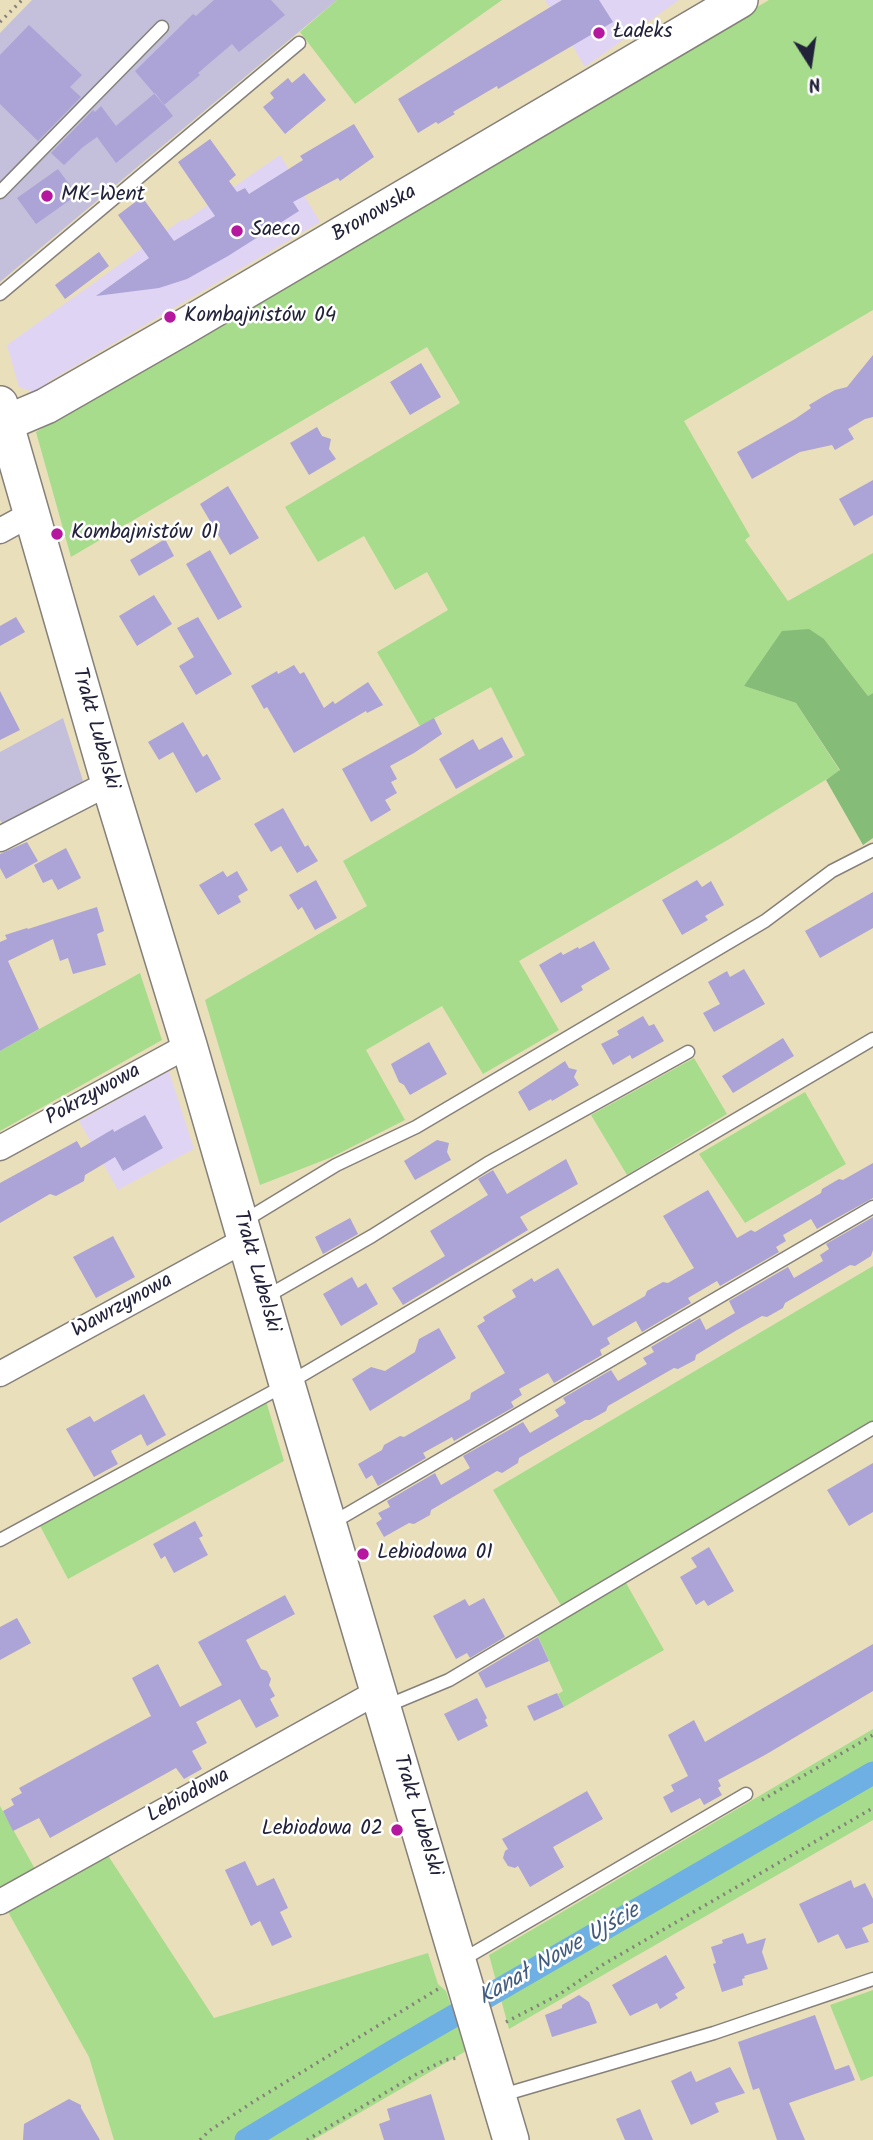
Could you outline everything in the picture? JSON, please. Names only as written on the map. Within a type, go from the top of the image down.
[{"type":"street","name":"Bronowska","points":[[3,414],[46,406],[740,0]]},
{"type":"street","name":"Trakt Lubelski","points":[[3,414],[109,783],[511,2140]]},
{"type":"street","points":[[0,531],[31,514]]},
{"type":"street","points":[[0,839],[109,783]]},
{"type":"street","name":"Pokrzywowa","points":[[0,1149],[188,1045]]},
{"type":"street","name":"Wawrzynowa","points":[[0,1374],[243,1231]]},
{"type":"street","name":"Lebiodowa","points":[[0,1902],[381,1699]]},
{"type":"lane","points":[[0,192],[162,27]]},
{"type":"lane","points":[[0,294],[299,43]]},
{"type":"lane","points":[[243,1231],[263,1211],[336,1165],[416,1126],[765,921],[832,871],[873,850]]},
{"type":"lane","points":[[0,1540],[287,1384],[873,1039]]},
{"type":"lane","points":[[262,1299],[372,1236],[488,1163],[688,1052]]},
{"type":"lane","points":[[329,1525],[873,1207]]},
{"type":"lane","points":[[381,1699],[449,1680],[873,1428]]},
{"type":"lane","points":[[463,1975],[746,1794]]},
{"type":"lane","points":[[498,2097],[714,2033],[873,1979]]},
{"type":"path","points":[[0,22],[22,0]]},
{"type":"path","points":[[307,2140],[415,2075],[445,2060],[468,2056],[480,2032],[560,1994],[604,1964],[873,1808]]},
{"type":"path","points":[[200,2140],[253,2102],[463,1975]]},
{"type":"shaded area","points":[[32,0],[337,0],[0,282],[0,33]]},
{"type":"shaded area","name":"Ładeks","points":[[545,0],[679,0],[585,67]]},
{"type":"shaded area","points":[[280,155],[320,222],[48,382],[50,385],[42,391],[19,387],[7,345],[183,219],[185,221]]},
{"type":"shaded area","points":[[63,718],[83,781],[4,827],[0,820],[0,752]]},
{"type":"shaded area","points":[[169,1071],[194,1149],[118,1190],[79,1121]]},
{"type":"green space","points":[[337,0],[502,0],[355,104],[300,32]]},
{"type":"green space","points":[[769,0],[873,0],[873,310],[684,421],[750,536],[745,540],[788,601],[873,553],[873,693],[868,696],[824,639],[744,686],[796,703],[840,771],[731,838],[519,961],[559,1030],[483,1074],[442,1006],[366,1050],[405,1120],[332,1157],[260,1185],[205,1000],[367,906],[343,861],[525,755],[491,687],[420,726],[377,652],[448,610],[427,572],[395,590],[364,536],[318,562],[285,507],[460,403],[427,347],[71,557],[36,432]]},
{"type":"green space","points":[[809,629],[824,639],[868,696],[873,693],[873,838],[863,845],[826,780],[840,770],[796,703],[744,686],[782,631]]},
{"type":"green space","points":[[140,973],[162,1040],[0,1131],[0,1051]]},
{"type":"green space","points":[[694,1058],[727,1114],[627,1175],[591,1115]]},
{"type":"green space","points":[[805,1092],[846,1164],[745,1223],[699,1154]]},
{"type":"green space","points":[[873,1266],[873,1423],[562,1607],[493,1490]]},
{"type":"green space","points":[[266,1401],[284,1461],[68,1579],[39,1524]]},
{"type":"green space","points":[[626,1583],[664,1650],[564,1707],[558,1694],[563,1691],[537,1634]]},
{"type":"green space","points":[[873,1729],[873,1820],[509,2029],[489,1955]]},
{"type":"green space","points":[[0,1806],[35,1869],[0,1888]]},
{"type":"green space","points":[[107,1854],[214,2018],[428,1953],[438,1984],[446,1991],[466,2051],[313,2140],[114,2140],[89,2057],[7,1910]]},
{"type":"green space","points":[[873,1990],[873,2076],[861,2081],[830,2005]]},
{"type":"building","points":[[214,0],[271,0],[285,15],[239,52],[232,44],[164,105],[135,71],[193,14],[196,16]]},
{"type":"building","points":[[562,0],[599,0],[613,22],[418,133],[398,99]]},
{"type":"building","points":[[29,25],[82,75],[70,87],[81,97],[38,141],[0,104],[0,55]]},
{"type":"building","points":[[304,73],[326,100],[285,134],[263,107],[274,98],[270,93],[288,78],[292,83]]},
{"type":"building","points":[[155,93],[173,116],[116,163],[97,137],[64,165],[51,153],[93,110],[95,112],[101,106],[116,126]]},
{"type":"building","points":[[354,124],[374,157],[340,181],[338,178],[293,202],[299,211],[187,279],[159,288],[96,296],[149,258],[118,215],[142,197],[174,241],[215,216],[178,162],[210,139],[236,175],[229,181],[237,192],[245,188],[249,194],[303,160],[300,156]]},
{"type":"building","name":"MK-Went","points":[[58,169],[77,195],[36,224],[17,198]]},
{"type":"building","points":[[99,252],[109,266],[65,299],[55,285]]},
{"type":"building","points":[[873,355],[873,417],[848,429],[854,439],[835,450],[832,445],[800,452],[752,479],[737,452],[795,419],[811,408],[809,405],[824,396],[847,387]]},
{"type":"building","points":[[421,363],[441,397],[410,415],[390,382]]},
{"type":"building","points":[[317,427],[322,436],[331,439],[329,449],[336,459],[309,475],[290,443]]},
{"type":"building","points":[[873,480],[873,515],[854,526],[839,499]]},
{"type":"building","points":[[228,486],[259,538],[230,555],[200,504]]},
{"type":"building","points":[[165,539],[174,556],[139,576],[130,560]]},
{"type":"building","points":[[210,550],[242,607],[218,620],[186,564]]},
{"type":"building","points":[[154,595],[172,624],[137,646],[119,616]]},
{"type":"building","points":[[16,617],[25,632],[0,646],[0,626]]},
{"type":"building","points":[[198,617],[232,674],[196,695],[179,666],[194,657],[177,628]]},
{"type":"building","points":[[294,665],[300,674],[304,672],[324,708],[333,701],[335,704],[368,682],[383,705],[367,713],[366,711],[294,753],[267,707],[264,709],[251,686]]},
{"type":"building","points":[[0,691],[20,730],[0,740]]},
{"type":"building","points":[[434,718],[442,734],[390,766],[397,779],[391,782],[397,793],[385,800],[391,810],[371,822],[342,769]]},
{"type":"building","points":[[183,722],[203,757],[207,754],[221,779],[196,793],[173,752],[159,760],[148,742]]},
{"type":"building","points":[[502,737],[513,757],[456,789],[439,759],[473,739],[479,750]]},
{"type":"building","points":[[283,808],[305,847],[308,845],[318,861],[297,873],[281,846],[271,852],[254,824]]},
{"type":"building","points":[[27,842],[38,861],[6,879],[0,868],[0,854]]},
{"type":"building","points":[[66,848],[81,878],[58,890],[52,879],[43,883],[34,865]]},
{"type":"building","points":[[223,871],[227,877],[237,871],[248,890],[238,896],[241,902],[218,915],[199,885]]},
{"type":"building","points":[[316,880],[337,918],[315,930],[302,907],[298,910],[289,895]]},
{"type":"building","points":[[697,880],[702,887],[711,881],[724,905],[705,916],[708,920],[682,935],[662,900]]},
{"type":"building","points":[[873,892],[873,928],[820,958],[805,931]]},
{"type":"building","points":[[97,907],[104,931],[97,934],[106,965],[73,974],[68,958],[60,961],[53,939],[8,961],[39,1029],[0,1051],[0,942],[7,939],[5,935]]},
{"type":"building","points":[[594,941],[610,969],[581,986],[583,990],[561,1003],[539,965],[561,952],[563,955]]},
{"type":"building","points":[[744,969],[765,1004],[714,1032],[703,1013],[720,1004],[708,982],[727,971],[730,977]]},
{"type":"building","points":[[643,1016],[649,1026],[654,1024],[664,1041],[632,1059],[630,1055],[613,1065],[601,1044],[619,1035],[617,1031]]},
{"type":"building","points":[[783,1038],[794,1056],[733,1093],[722,1076]]},
{"type":"building","points":[[429,1042],[447,1074],[410,1095],[399,1082],[391,1064]]},
{"type":"building","points":[[565,1061],[569,1068],[577,1070],[574,1077],[579,1085],[529,1111],[518,1092]]},
{"type":"building","points":[[145,1115],[163,1148],[123,1171],[115,1157],[85,1175],[84,1181],[56,1196],[50,1194],[0,1223],[0,1183],[77,1141],[81,1148],[113,1129],[114,1132]]},
{"type":"building","points":[[437,1140],[449,1143],[447,1152],[451,1160],[415,1180],[404,1161]]},
{"type":"building","points":[[566,1159],[578,1184],[520,1217],[528,1230],[403,1305],[392,1288],[445,1256],[430,1231],[488,1195],[478,1179],[493,1170],[507,1194]]},
{"type":"building","points":[[873,1163],[873,1198],[817,1229],[811,1219],[783,1235],[786,1241],[776,1247],[779,1252],[720,1286],[717,1281],[688,1298],[691,1303],[642,1332],[636,1321],[607,1338],[610,1344],[600,1350],[602,1355],[554,1383],[548,1373],[519,1389],[522,1395],[511,1402],[514,1407],[454,1441],[452,1437],[423,1453],[426,1458],[378,1486],[372,1475],[366,1479],[358,1464],[382,1450],[384,1445],[400,1436],[404,1437],[470,1399],[471,1393],[505,1373],[477,1326],[485,1321],[483,1317],[516,1297],[512,1290],[532,1278],[534,1282],[558,1268],[593,1326],[645,1296],[647,1291],[694,1268],[663,1216],[708,1190],[737,1238],[751,1230],[755,1232],[821,1193],[822,1189],[839,1179],[843,1180]]},
{"type":"building","points":[[873,1217],[871,1256],[855,1266],[850,1265],[785,1303],[783,1308],[767,1317],[762,1316],[696,1355],[695,1360],[678,1369],[674,1368],[608,1406],[606,1411],[519,1458],[518,1463],[502,1473],[497,1471],[431,1510],[430,1515],[384,1537],[376,1523],[382,1519],[378,1513],[390,1507],[387,1501],[435,1473],[441,1485],[470,1468],[463,1456],[523,1422],[530,1433],[559,1416],[555,1410],[566,1403],[563,1398],[611,1370],[618,1381],[647,1364],[643,1358],[654,1352],[651,1347],[700,1318],[706,1330],[735,1313],[729,1301],[788,1267],[794,1278],[823,1261],[820,1255],[829,1249],[826,1244]]},
{"type":"building","points":[[350,1218],[358,1234],[323,1254],[315,1237]]},
{"type":"building","points":[[113,1236],[135,1277],[96,1298],[73,1257]]},
{"type":"building","points":[[352,1277],[358,1288],[366,1283],[378,1304],[341,1326],[323,1294]]},
{"type":"building","points":[[439,1328],[456,1358],[370,1411],[352,1379],[371,1367],[385,1371],[415,1352],[419,1339]]},
{"type":"building","points":[[144,1394],[166,1435],[147,1446],[141,1434],[111,1451],[118,1464],[94,1477],[66,1429],[90,1416],[94,1422]]},
{"type":"building","points":[[873,1463],[873,1512],[849,1526],[827,1490]]},
{"type":"building","points":[[195,1521],[203,1536],[199,1538],[208,1555],[174,1573],[165,1556],[161,1559],[153,1544]]},
{"type":"building","points":[[709,1547],[734,1591],[708,1606],[704,1600],[696,1605],[680,1577],[697,1567],[691,1558]]},
{"type":"building","points":[[285,1595],[295,1614],[246,1640],[261,1669],[267,1671],[271,1679],[269,1685],[275,1696],[270,1699],[279,1716],[256,1728],[240,1699],[196,1722],[207,1743],[192,1751],[202,1769],[184,1779],[176,1768],[50,1838],[39,1818],[13,1831],[3,1811],[14,1805],[11,1799],[22,1793],[19,1788],[151,1716],[132,1678],[158,1664],[180,1707],[222,1685],[198,1642]]},
{"type":"building","points":[[484,1598],[505,1637],[470,1658],[467,1653],[456,1659],[433,1616],[465,1599],[469,1606]]},
{"type":"building","points":[[17,1618],[31,1643],[0,1660],[0,1627]]},
{"type":"building","points":[[538,1637],[549,1661],[486,1688],[478,1673]]},
{"type":"building","points":[[873,1644],[873,1691],[718,1780],[722,1795],[704,1805],[700,1798],[671,1813],[663,1797],[674,1791],[671,1785],[688,1776],[668,1735],[694,1720],[705,1742]]},
{"type":"building","points":[[557,1693],[564,1707],[534,1721],[527,1706]]},
{"type":"building","points":[[477,1698],[488,1726],[458,1741],[444,1714]]},
{"type":"building","points":[[587,1791],[603,1819],[553,1847],[564,1867],[530,1887],[518,1866],[508,1866],[503,1858],[508,1849],[502,1839]]},
{"type":"building","points":[[245,1861],[257,1886],[274,1878],[288,1908],[280,1912],[292,1937],[272,1946],[260,1921],[251,1926],[225,1870]]},
{"type":"building","points":[[851,1880],[854,1888],[865,1883],[873,1899],[873,1923],[862,1928],[869,1942],[846,1949],[838,1934],[818,1943],[799,1904]]},
{"type":"building","points":[[743,1933],[747,1944],[766,1938],[762,1952],[768,1969],[744,1976],[743,1985],[722,1992],[711,1947]]},
{"type":"building","points":[[666,1955],[685,1988],[675,1994],[678,1998],[660,2009],[657,2003],[630,2016],[612,1985]]},
{"type":"building","points":[[579,1995],[589,2002],[597,2023],[552,2037],[545,2015],[562,2008],[562,2005]]},
{"type":"building","points":[[815,2015],[835,2070],[849,2065],[855,2080],[789,2103],[805,2140],[777,2140],[759,2088],[753,2090],[738,2042]]},
{"type":"building","points":[[730,2067],[745,2093],[715,2103],[719,2112],[691,2125],[671,2081],[691,2071],[696,2082]]},
{"type":"building","points":[[431,2094],[445,2140],[384,2140],[379,2124],[390,2120],[387,2109]]},
{"type":"building","points":[[69,2099],[81,2105],[100,2140],[23,2140],[24,2124]]},
{"type":"building","points":[[640,2109],[653,2140],[625,2140],[616,2119]]},
{"type":"waterway","name":"Kanał Nowe Ujście","points":[[246,2140],[395,2050],[873,1773]]},
{"type":"place","name":"Ładeks","points":[[599,33]]},
{"type":"place","name":"MK-Went","points":[[47,196]]},
{"type":"place","name":"Saeco","points":[[237,231]]},
{"type":"place","name":"Kombajnistów 04","points":[[170,317]]},
{"type":"place","name":"Kombajnistów 01","points":[[57,534]]},
{"type":"place","name":"Lebiodowa 01","points":[[363,1554]]},
{"type":"place","name":"Lebiodowa 02","points":[[397,1830]]}]
